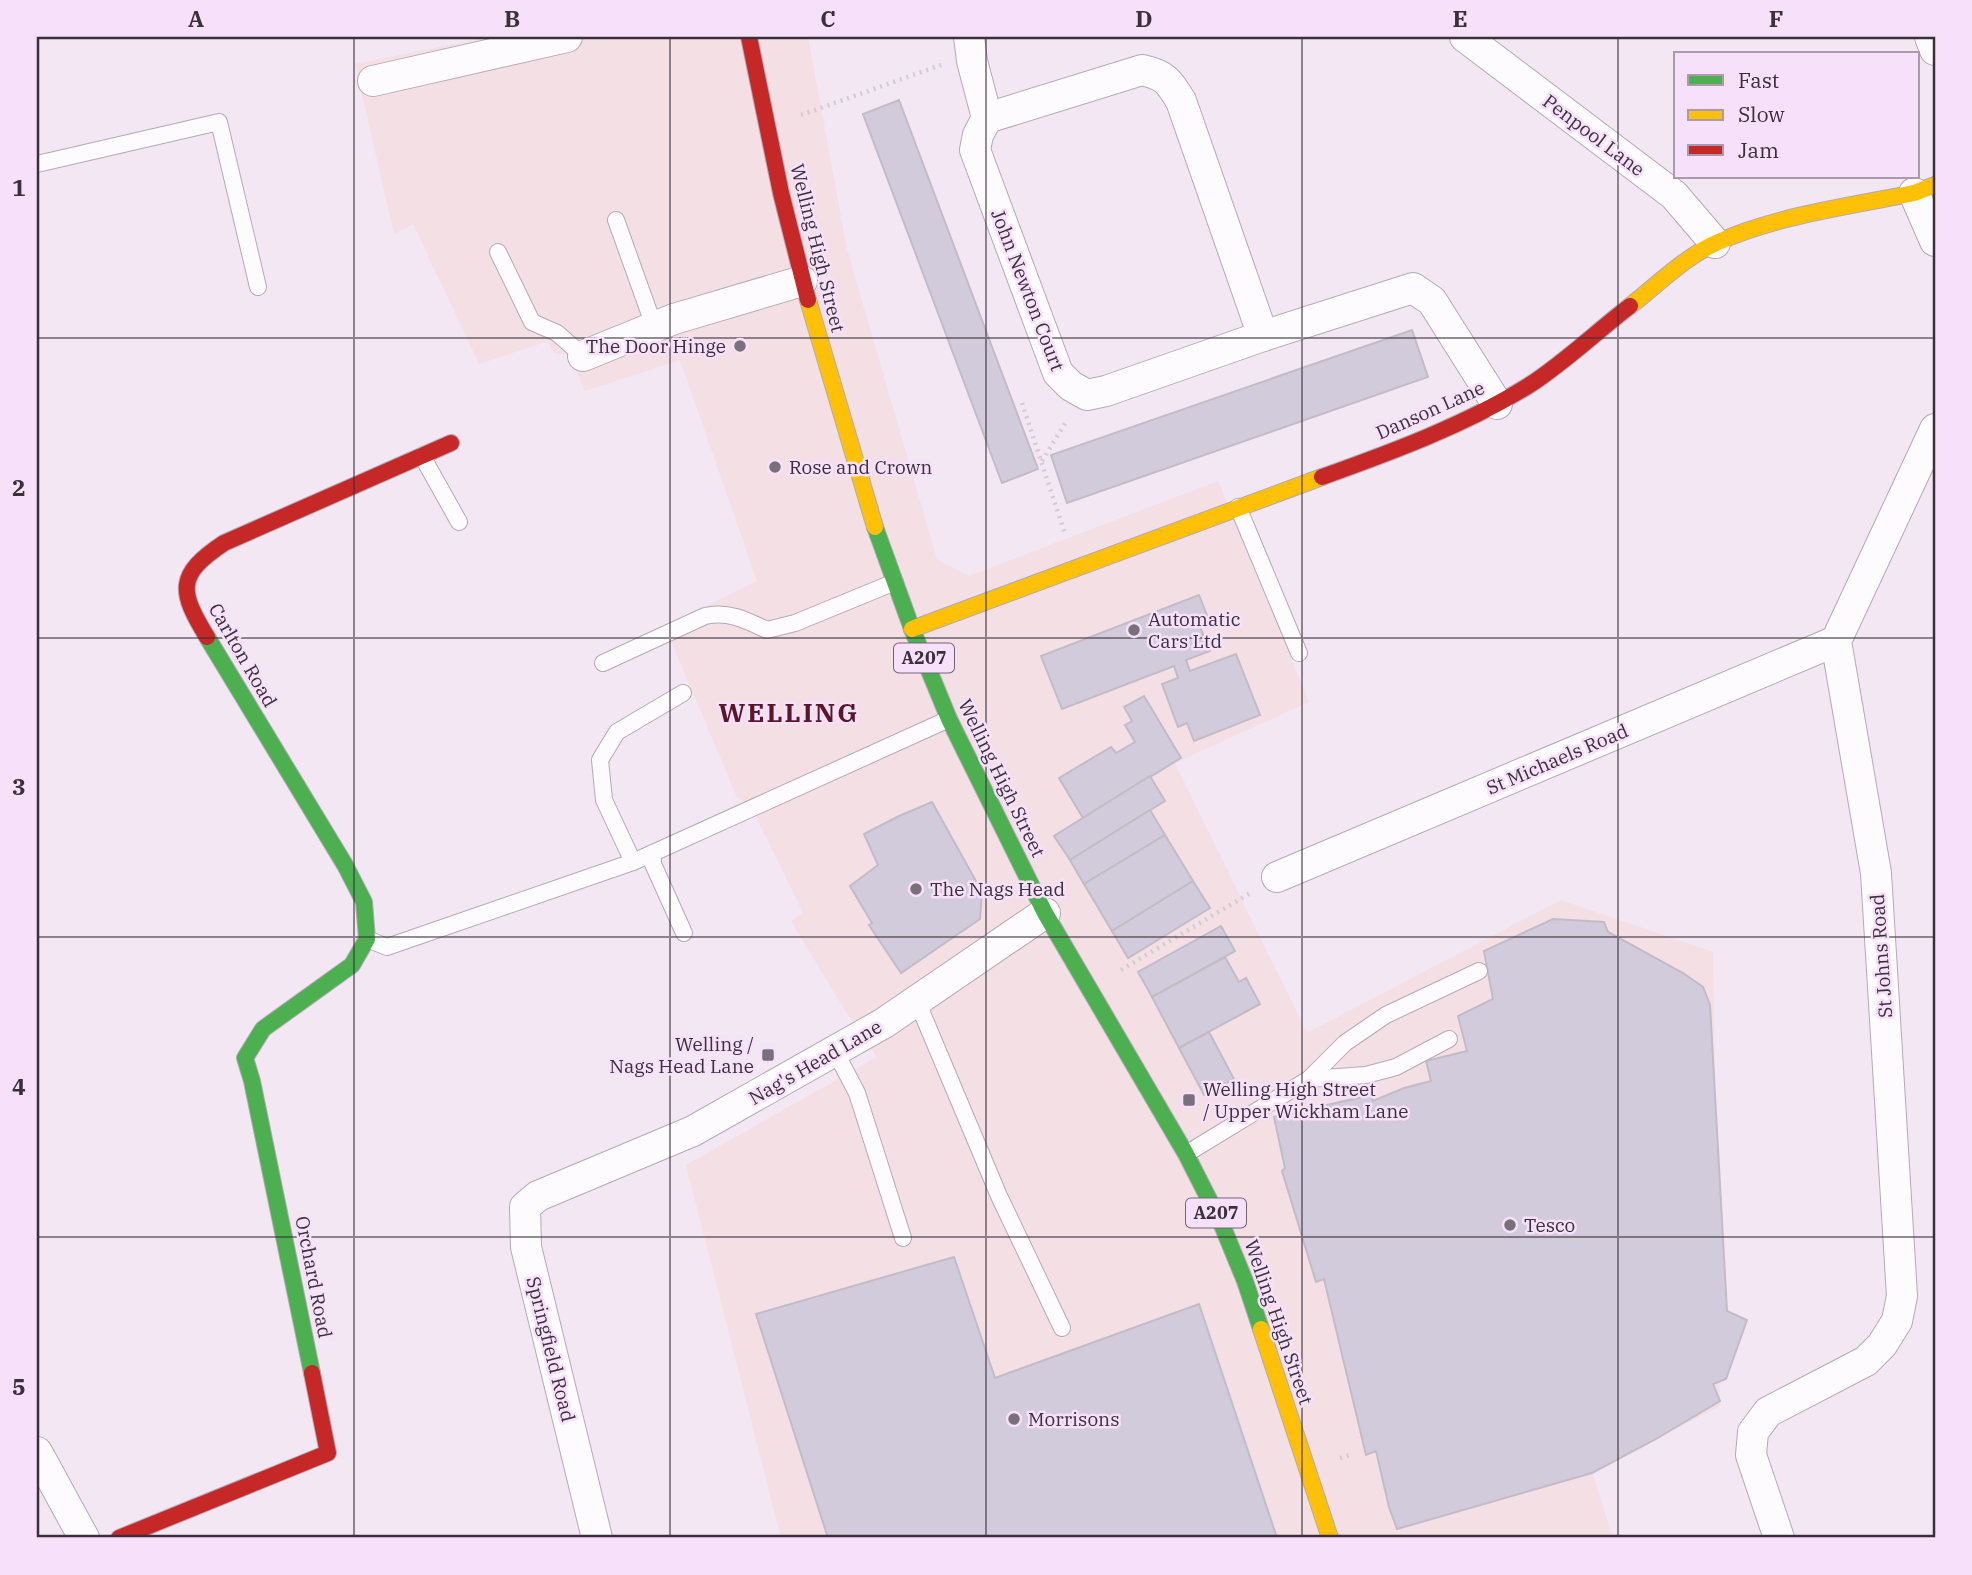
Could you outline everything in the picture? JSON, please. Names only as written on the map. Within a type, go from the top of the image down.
[{"type":"street","points":[[373,80],[568,37]]},
{"type":"street","name":"Welling High Street","points":[[749,37],[802,281],[877,534],[912,629],[949,719],[1045,914],[1186,1154],[1222,1225],[1245,1281],[1331,1538]]},
{"type":"street","name":"Penpool Lane","points":[[1465,37],[1674,195],[1715,243]]},
{"type":"street","points":[[1930,37],[1935,50]]},
{"type":"street","points":[[970,46],[987,118],[1142,70],[1169,81],[1181,101],[1263,336]]},
{"type":"street","name":"John Newton Court","points":[[987,118],[978,135],[975,150],[1058,373],[1071,386],[1084,393]]},
{"type":"street","points":[[1925,189],[1935,241]]},
{"type":"street","name":"Danson Lane","points":[[912,629],[1238,506],[1391,452],[1497,404],[1531,384],[1682,265],[1715,243],[1778,222],[1925,189]]},
{"type":"street","points":[[583,356],[654,326],[802,281]]},
{"type":"street","points":[[1084,393],[1087,395],[1107,391],[1263,336],[1413,288],[1432,301],[1497,404]]},
{"type":"street","points":[[1836,640],[1935,429]]},
{"type":"street","name":"Carlton Road","points":[[367,939],[364,902],[345,865],[194,616],[185,593],[191,575],[202,557],[224,543],[450,443]]},
{"type":"street","name":"St Michaels Road","points":[[1277,877],[1836,640]]},
{"type":"street","name":"St Johns Road","points":[[1779,1538],[1751,1455],[1753,1432],[1768,1412],[1866,1361],[1882,1345],[1897,1321],[1902,1296],[1876,873],[1836,640]]},
{"type":"street","name":"Nag's Head Lane","points":[[569,1183],[694,1131],[917,1001],[1045,914]]},
{"type":"street","name":"Orchard Road","points":[[119,1538],[328,1453],[253,1081],[245,1058],[262,1029],[352,965],[367,939]]},
{"type":"street","name":"Springfield Road","points":[[569,1183],[538,1196],[526,1207],[526,1248],[597,1538]]},
{"type":"street","points":[[37,1452],[84,1538]]},
{"type":"lane","points":[[37,164],[219,122],[258,287]]},
{"type":"lane","points":[[616,220],[654,326]]},
{"type":"lane","points":[[498,252],[532,322],[557,333],[583,356]]},
{"type":"lane","points":[[422,456],[459,522]]},
{"type":"lane","points":[[1238,506],[1299,653]]},
{"type":"lane","points":[[603,663],[705,615],[719,613],[738,617],[767,630],[795,623],[895,582]]},
{"type":"lane","points":[[633,862],[604,800],[600,760],[617,732],[682,693]]},
{"type":"lane","points":[[367,939],[387,947],[633,862],[949,719]]},
{"type":"lane","points":[[653,853],[653,864],[684,933]]},
{"type":"lane","points":[[1186,1154],[1308,1079],[1345,1043],[1386,1015],[1479,971]]},
{"type":"lane","points":[[917,1001],[999,1196],[1062,1328]]},
{"type":"lane","points":[[1308,1079],[1366,1074],[1396,1067],[1449,1039]]},
{"type":"lane","points":[[835,1051],[857,1093],[903,1238]]},
{"type":"path","points":[[767,127],[970,46]]},
{"type":"path","points":[[1042,461],[1084,393]]},
{"type":"path","points":[[1022,403],[1075,568]]},
{"type":"path","points":[[1088,989],[1277,877]]},
{"type":"shaded area","points":[[489,37],[808,37],[847,249],[937,559],[969,576],[1218,481],[1309,702],[1175,763],[1307,1033],[1561,900],[1713,952],[1720,1406],[1592,1472],[1613,1538],[781,1538],[686,1165],[877,1057],[844,1009],[791,921],[803,913],[752,808],[737,797],[665,627],[757,581],[680,360],[585,391],[570,355],[553,353],[548,341],[479,364],[413,224],[394,234],[355,64]]},
{"type":"building","points":[[899,100],[1038,469],[1002,483],[863,114]]},
{"type":"building","points":[[1412,330],[1428,377],[1067,503],[1051,455]]},
{"type":"building","points":[[1199,595],[1210,623],[1200,627],[1210,651],[1186,660],[1190,671],[1236,654],[1260,715],[1194,741],[1187,723],[1178,727],[1162,684],[1178,678],[1174,666],[1062,709],[1041,656]]},
{"type":"building","points":[[1144,696],[1181,758],[1083,818],[1059,778],[1111,747],[1116,753],[1135,742],[1125,725],[1132,721],[1124,707]]},
{"type":"building","points":[[1150,776],[1165,801],[1070,860],[1054,836]]},
{"type":"building","name":"The Nags Head","points":[[932,802],[982,892],[980,919],[901,973],[869,925],[872,923],[850,886],[878,865],[864,834]]},
{"type":"building","points":[[1150,810],[1165,835],[1084,884],[1070,860]]},
{"type":"building","points":[[1165,835],[1193,881],[1112,931],[1084,884]]},
{"type":"building","points":[[1193,881],[1210,908],[1128,958],[1112,931]]},
{"type":"building","name":"Tesco","points":[[1553,919],[1604,922],[1608,932],[1703,987],[1710,1005],[1727,1311],[1747,1320],[1726,1379],[1713,1384],[1720,1401],[1592,1473],[1397,1529],[1376,1451],[1366,1455],[1324,1279],[1316,1282],[1282,1171],[1285,1168],[1274,1117],[1371,1095],[1373,1101],[1404,1088],[1431,1081],[1426,1061],[1467,1051],[1458,1016],[1493,999],[1484,951]]},
{"type":"building","points":[[1221,926],[1235,951],[1152,997],[1138,972]]},
{"type":"building","points":[[1225,957],[1239,982],[1246,978],[1260,1004],[1179,1048],[1152,997]]},
{"type":"building","points":[[1209,1032],[1234,1079],[1204,1095],[1179,1048]]},
{"type":"building","name":"Morrisons","points":[[954,1257],[995,1378],[1199,1304],[1277,1538],[828,1538],[756,1314]]},
{"type":"traffic: fast","points":[[875,527],[912,629],[949,719],[1045,913],[1186,1154],[1222,1225],[1261,1329]]},
{"type":"traffic: fast","points":[[207,637],[345,865],[364,902],[367,939],[352,965],[263,1029],[245,1058],[312,1373]]},
{"type":"traffic: slow","points":[[1630,306],[1693,256],[1716,243],[1763,226],[1914,193],[1935,185]]},
{"type":"traffic: slow","points":[[808,300],[875,527]]},
{"type":"traffic: slow","points":[[912,629],[1322,477]]},
{"type":"traffic: slow","points":[[1261,1329],[1330,1538]]},
{"type":"traffic: jam","points":[[749,37],[781,193],[808,300]]},
{"type":"traffic: jam","points":[[1322,477],[1428,437],[1504,400],[1554,367],[1630,306]]},
{"type":"traffic: jam","points":[[207,637],[191,607],[187,585],[190,575],[208,554],[224,543],[451,443]]},
{"type":"traffic: jam","points":[[119,1538],[328,1453],[312,1373]]},
{"type":"place","name":"The Door Hinge","points":[[740,346]]},
{"type":"place","name":"Rose and Crown","points":[[775,467]]},
{"type":"place","name":"Automatic Cars Ltd","points":[[1134,630]]},
{"type":"place","name":"The Nags Head","points":[[916,889]]},
{"type":"place","name":"Welling / Nags Head Lane","points":[[768,1055]]},
{"type":"place","name":"Welling High Street / Upper Wickham Lane","points":[[1189,1100]]},
{"type":"place","name":"Tesco","points":[[1510,1225]]},
{"type":"place","name":"Morrisons","points":[[1014,1419]]},
{"type":"district","name":"WELLING","points":[[789,713]]}]
